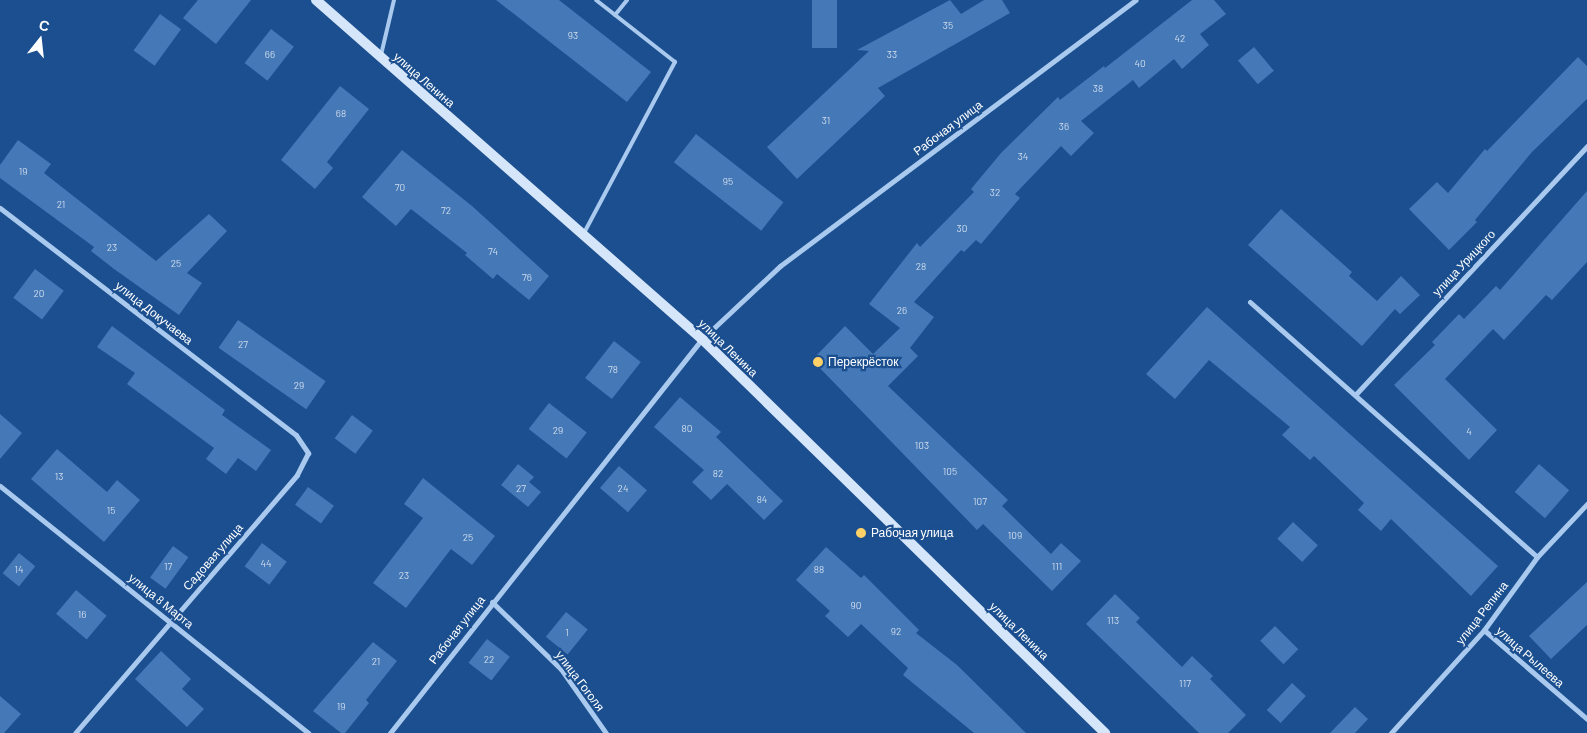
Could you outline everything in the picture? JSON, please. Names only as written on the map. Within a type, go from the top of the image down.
[{"type":"street","name":"улица Ленина","points":[[316,0],[702,339],[1105,733]]},
{"type":"street","name":"Рабочая улица","points":[[390,733],[702,339],[780,266],[1136,0]]},
{"type":"street","name":"улица Урицкого","points":[[1356,394],[1587,146]]},
{"type":"street","name":"улица Докучаева","points":[[0,208],[296,435]]},
{"type":"street","points":[[1250,302],[1356,394],[1537,557]]},
{"type":"street","name":"Садовая улица","points":[[75,733],[302,468],[308,452],[296,435]]},
{"type":"street","name":"улица 8 Марта","points":[[0,486],[308,733]]},
{"type":"street","name":"улица Репина","points":[[1391,733],[1484,630],[1537,557],[1587,504]]},
{"type":"street","name":"улица Гоголя","points":[[492,602],[561,669],[606,733]]},
{"type":"street","name":"улица Рылеева","points":[[1484,630],[1587,719]]},
{"type":"lane","points":[[380,57],[394,0]]},
{"type":"lane","points":[[583,235],[675,62],[596,0]]},
{"type":"lane","points":[[616,15],[627,0]]},
{"type":"building","points":[[198,0],[251,0],[216,44],[183,18]]},
{"type":"building","points":[[496,0],[559,0],[651,72],[627,102]]},
{"type":"building","points":[[812,0],[837,0],[837,48],[812,48]]},
{"type":"building","points":[[950,0],[961,14],[984,0],[1002,0],[1010,13],[878,88],[885,96],[797,179],[767,147],[869,51],[857,50]]},
{"type":"building","points":[[1192,0],[1214,0],[1226,14],[1200,34],[1209,45],[1182,69],[1174,59],[1139,88],[1133,80],[1081,121],[1094,133],[1071,156],[1061,146],[1015,194],[1020,198],[981,244],[976,240],[964,252],[961,250],[914,302],[934,317],[910,348],[918,356],[888,386],[1008,500],[1002,506],[1051,554],[1061,543],[1081,561],[1052,591],[983,524],[977,530],[812,360],[845,326],[873,354],[900,328],[869,304],[917,243],[920,247],[974,192],[971,189],[1001,153],[1058,97],[1060,100],[1104,66],[1105,68]]},
{"type":"building","points":[[160,14],[181,29],[155,66],[134,50]]},
{"type":"building","points":[[271,29],[294,47],[267,81],[245,63]]},
{"type":"building","points":[[1254,47],[1274,71],[1258,84],[1238,60]]},
{"type":"building","points":[[1578,57],[1587,66],[1587,99],[1532,152],[1475,220],[1477,222],[1449,250],[1409,209],[1437,182],[1448,193],[1485,149],[1487,151]]},
{"type":"building","points":[[340,86],[369,109],[327,162],[333,168],[315,189],[281,160]]},
{"type":"building","points":[[696,134],[783,202],[761,231],[674,162]]},
{"type":"building","points":[[18,140],[51,164],[44,173],[156,261],[209,214],[227,231],[187,273],[202,283],[179,315],[114,269],[91,251],[94,247],[0,178],[0,165]]},
{"type":"building","points":[[402,150],[472,206],[549,276],[529,300],[497,274],[493,279],[465,255],[467,253],[411,209],[396,226],[362,197]]},
{"type":"building","points":[[1587,191],[1587,262],[1552,300],[1546,295],[1504,340],[1493,329],[1445,379],[1497,430],[1469,460],[1394,385],[1435,345],[1432,342],[1459,314],[1464,319],[1496,286],[1500,290]]},
{"type":"building","points":[[1281,209],[1352,272],[1349,276],[1377,301],[1401,276],[1420,295],[1400,314],[1395,309],[1362,346],[1248,245]]},
{"type":"building","points":[[35,269],[64,291],[42,319],[13,298]]},
{"type":"building","points":[[1207,307],[1498,566],[1471,596],[1391,519],[1381,531],[1358,510],[1364,503],[1314,456],[1310,460],[1282,435],[1290,427],[1209,360],[1175,399],[1146,374]]},
{"type":"building","points":[[238,320],[326,381],[306,409],[218,348]]},
{"type":"building","points":[[112,326],[225,410],[222,415],[271,450],[256,471],[238,458],[226,474],[206,459],[214,448],[127,384],[135,373],[97,347]]},
{"type":"building","points":[[614,341],[641,362],[612,399],[585,378]]},
{"type":"building","points":[[680,397],[721,432],[716,437],[783,501],[764,520],[727,484],[711,500],[692,482],[704,470],[654,427]]},
{"type":"building","points":[[549,403],[587,433],[567,459],[529,429]]},
{"type":"building","points":[[0,414],[22,433],[0,459]]},
{"type":"building","points":[[352,415],[373,431],[355,454],[335,438]]},
{"type":"building","points":[[57,449],[107,492],[117,480],[140,500],[104,542],[31,479]]},
{"type":"building","points":[[518,464],[534,477],[529,482],[541,492],[528,507],[501,485]]},
{"type":"building","points":[[1539,464],[1569,490],[1545,518],[1515,492]]},
{"type":"building","points":[[619,466],[647,490],[628,512],[600,488]]},
{"type":"building","points":[[423,478],[495,536],[472,565],[451,549],[406,608],[373,583],[423,518],[404,504]]},
{"type":"building","points":[[308,487],[334,506],[321,524],[295,505]]},
{"type":"building","points":[[1293,522],[1318,545],[1302,562],[1277,539]]},
{"type":"building","points":[[262,543],[287,562],[269,585],[245,566]]},
{"type":"building","points":[[173,546],[188,557],[165,589],[150,578]]},
{"type":"building","points":[[826,547],[861,578],[864,575],[919,630],[916,633],[957,665],[1026,733],[974,733],[903,675],[908,668],[861,624],[848,637],[825,616],[830,611],[796,580]]},
{"type":"building","points":[[19,553],[35,566],[19,586],[3,573]]},
{"type":"building","points":[[1587,582],[1587,625],[1551,659],[1529,636]]},
{"type":"building","points":[[76,590],[107,616],[87,639],[56,614]]},
{"type":"building","points":[[1115,594],[1140,618],[1136,622],[1182,667],[1192,656],[1213,676],[1210,679],[1246,715],[1228,733],[1199,733],[1086,624]]},
{"type":"building","points":[[566,612],[588,630],[568,654],[546,637]]},
{"type":"building","points":[[1275,626],[1298,649],[1283,664],[1260,641]]},
{"type":"building","points":[[487,639],[510,657],[491,680],[469,663]]},
{"type":"building","points":[[373,642],[397,661],[366,700],[369,703],[345,733],[341,733],[313,711]]},
{"type":"building","points":[[161,651],[191,679],[182,689],[204,709],[187,727],[135,679]]},
{"type":"building","points":[[1292,683],[1306,696],[1281,723],[1267,710]]},
{"type":"building","points":[[0,696],[21,714],[4,733],[0,733]]},
{"type":"building","points":[[1355,707],[1368,719],[1355,733],[1330,733]]},
{"type":"place","name":"Перекрёсток","points":[[818,362]]},
{"type":"place","name":"Рабочая улица","points":[[861,533]]}]
